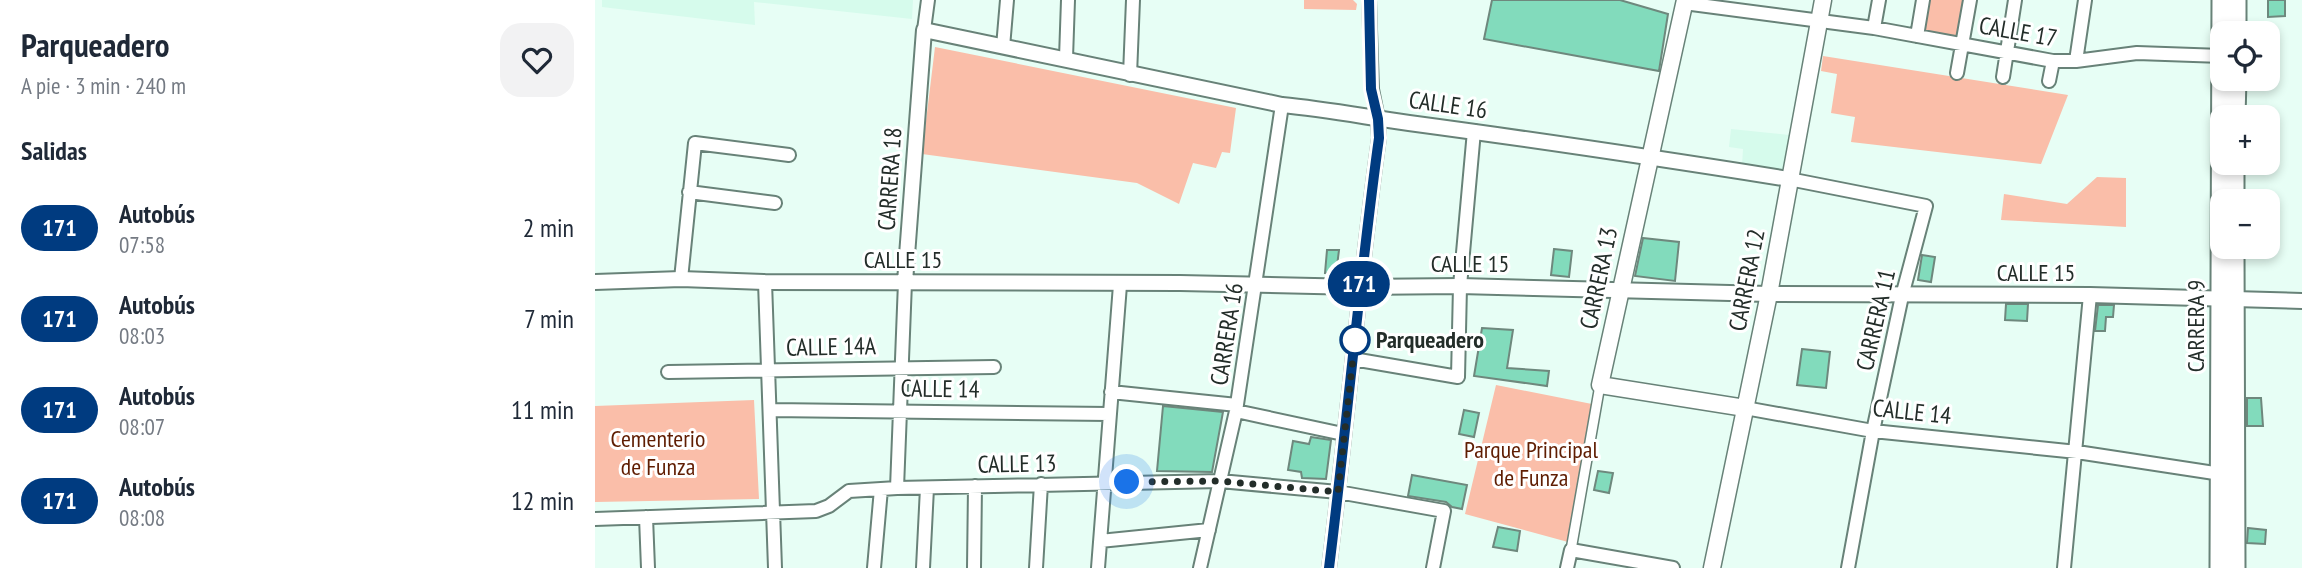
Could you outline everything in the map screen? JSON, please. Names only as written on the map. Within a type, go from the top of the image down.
[{"type":"main road","name":"CARRERA 12","points":[[1712,568],[1769,294],[1823,0]]},
{"type":"main road","name":"CARRERA 9","points":[[2222,0],[2222,21]]},
{"type":"main road","points":[[2236,21],[2237,0]]},
{"type":"main road","name":"CARRERA 13","points":[[1600,385],[1684,1]]},
{"type":"main road","name":"CARRERA 9","points":[[2223,91],[2235,568]]},
{"type":"main road","name":"CARRERA 9","points":[[2220,568],[2227,300],[2232,259]]},
{"type":"main road","name":"CALLE 14","points":[[1600,385],[1745,408]]},
{"type":"street","name":"CARRERA 18","points":[[897,488],[905,282],[928,0]]},
{"type":"street","points":[[1003,47],[1007,0]]},
{"type":"street","points":[[1066,58],[1068,0]]},
{"type":"street","points":[[1130,75],[1133,0]]},
{"type":"street","points":[[1329,568],[1353,359],[1358,287],[1379,138],[1371,89],[1369,0]]},
{"type":"street","points":[[1874,28],[1879,0]]},
{"type":"street","points":[[1917,36],[1923,0]]},
{"type":"street","points":[[1957,73],[1970,0]]},
{"type":"street","points":[[2003,77],[2015,0]]},
{"type":"street","points":[[2076,61],[2085,0]]},
{"type":"street","name":"CALLE 17","points":[[1684,1],[1874,28],[2053,61],[2076,61],[2137,53],[2210,56]]},
{"type":"street","name":"CALLE 16","points":[[925,30],[1282,105],[1335,110],[1378,119],[1790,179],[1926,206]]},
{"type":"street","points":[[2049,81],[2053,61]]},
{"type":"street","name":"CARRERA 16","points":[[1200,568],[1236,408],[1282,105]]},
{"type":"street","points":[[1353,359],[1458,377],[1460,286],[1474,131]]},
{"type":"street","points":[[681,279],[695,143],[789,155]]},
{"type":"street","points":[[689,192],[775,203]]},
{"type":"street","name":"CARRERA 11","points":[[1848,568],[1873,431],[1902,296],[1926,206]]},
{"type":"street","name":"CALLE 15","points":[[595,282],[681,279],[765,282],[1460,286],[1902,296],[2090,295],[2302,302]]},
{"type":"street","points":[[765,282],[775,568]]},
{"type":"street","points":[[1098,568],[1120,285]]},
{"type":"street","points":[[2064,568],[2090,295]]},
{"type":"street","name":"CALLE 14A","points":[[668,372],[994,367]]},
{"type":"street","name":"CARRERA 13","points":[[1567,568],[1600,385]]},
{"type":"street","points":[[1111,392],[1236,408],[1343,434]]},
{"type":"street","name":"CALLE 14","points":[[1745,408],[1873,431],[2077,452],[2221,474]]},
{"type":"street","name":"CALLE 14","points":[[771,410],[1109,414]]},
{"type":"street","name":"CALLE 13","points":[[595,519],[816,511],[829,506],[849,491],[897,488],[1220,481],[1338,492],[1444,511],[1433,568]]},
{"type":"street","points":[[1036,568],[1041,484]]},
{"type":"street","points":[[974,568],[975,486]]},
{"type":"street","points":[[923,568],[926,488]]},
{"type":"street","points":[[874,568],[881,489]]},
{"type":"street","points":[[646,517],[648,568]]},
{"type":"street","points":[[1100,541],[1209,530]]},
{"type":"street","points":[[1571,550],[1673,568]]},
{"type":"shaded area","points":[[602,0],[913,0],[912,19],[754,2],[755,25],[602,7]]},
{"type":"shaded area","points":[[1731,129],[1789,135],[1785,171],[1742,166],[1743,149],[1729,147]]},
{"type":"green space","points":[[1304,0],[1353,0],[1357,4],[1356,10],[1304,9]]},
{"type":"green space","points":[[1930,0],[1965,0],[1958,37],[1923,32]]},
{"type":"green space","points":[[935,47],[1236,108],[1230,153],[1222,152],[1216,168],[1193,163],[1179,204],[1137,183],[922,154]]},
{"type":"green space","points":[[1823,56],[2068,95],[2041,164],[1851,142],[1855,117],[1831,113],[1837,74],[1821,71]]},
{"type":"green space","points":[[2097,177],[2126,178],[2126,227],[2001,220],[2004,194],[2067,204]]},
{"type":"green space","name":"Parque Principal de Funza","points":[[1496,385],[1597,405],[1568,542],[1465,514]]},
{"type":"green space","name":"Cementerio de Funza","points":[[754,400],[759,499],[595,502],[595,406]]},
{"type":"building","points":[[1492,0],[1620,0],[1668,14],[1659,71],[1484,39]]},
{"type":"building","points":[[2268,0],[2285,0],[2285,16],[2268,17]]},
{"type":"building","points":[[1643,238],[1679,242],[1675,281],[1635,276]]},
{"type":"building","points":[[1554,249],[1572,251],[1569,277],[1551,275]]},
{"type":"building","points":[[1327,250],[1339,250],[1336,274],[1325,273]]},
{"type":"building","points":[[1922,255],[1935,257],[1931,282],[1918,280]]},
{"type":"building","points":[[2006,304],[2028,304],[2027,321],[2005,320]]},
{"type":"building","points":[[2098,305],[2114,305],[2113,317],[2106,317],[2105,331],[2095,331]]},
{"type":"building","points":[[1482,328],[1513,330],[1507,368],[1549,371],[1547,386],[1474,376]]},
{"type":"building","points":[[1802,349],[1830,352],[1826,388],[1797,385]]},
{"type":"building","points":[[2247,398],[2261,398],[2263,426],[2247,426]]},
{"type":"building","points":[[1163,406],[1223,412],[1212,472],[1157,471]]},
{"type":"building","points":[[1464,410],[1479,413],[1474,437],[1459,434]]},
{"type":"building","points":[[1311,437],[1331,440],[1326,479],[1302,478],[1301,472],[1288,470],[1293,441],[1309,444]]},
{"type":"building","points":[[1598,471],[1613,473],[1609,493],[1594,490]]},
{"type":"building","points":[[1412,475],[1467,485],[1462,509],[1452,507],[1446,502],[1408,496]]},
{"type":"building","points":[[1498,527],[1520,531],[1517,551],[1493,547]]},
{"type":"building","points":[[2248,528],[2266,530],[2265,544],[2247,543]]},
{"type":"bus line","name":"171","points":[[1329,568],[1353,359],[1358,287],[1379,138],[1371,89],[1369,0]]},
{"type":"place","name":"Parqueadero","points":[[1355,340]]},
{"type":"route","points":[[1127,482],[1220,481],[1338,492],[1355,340]]}]
